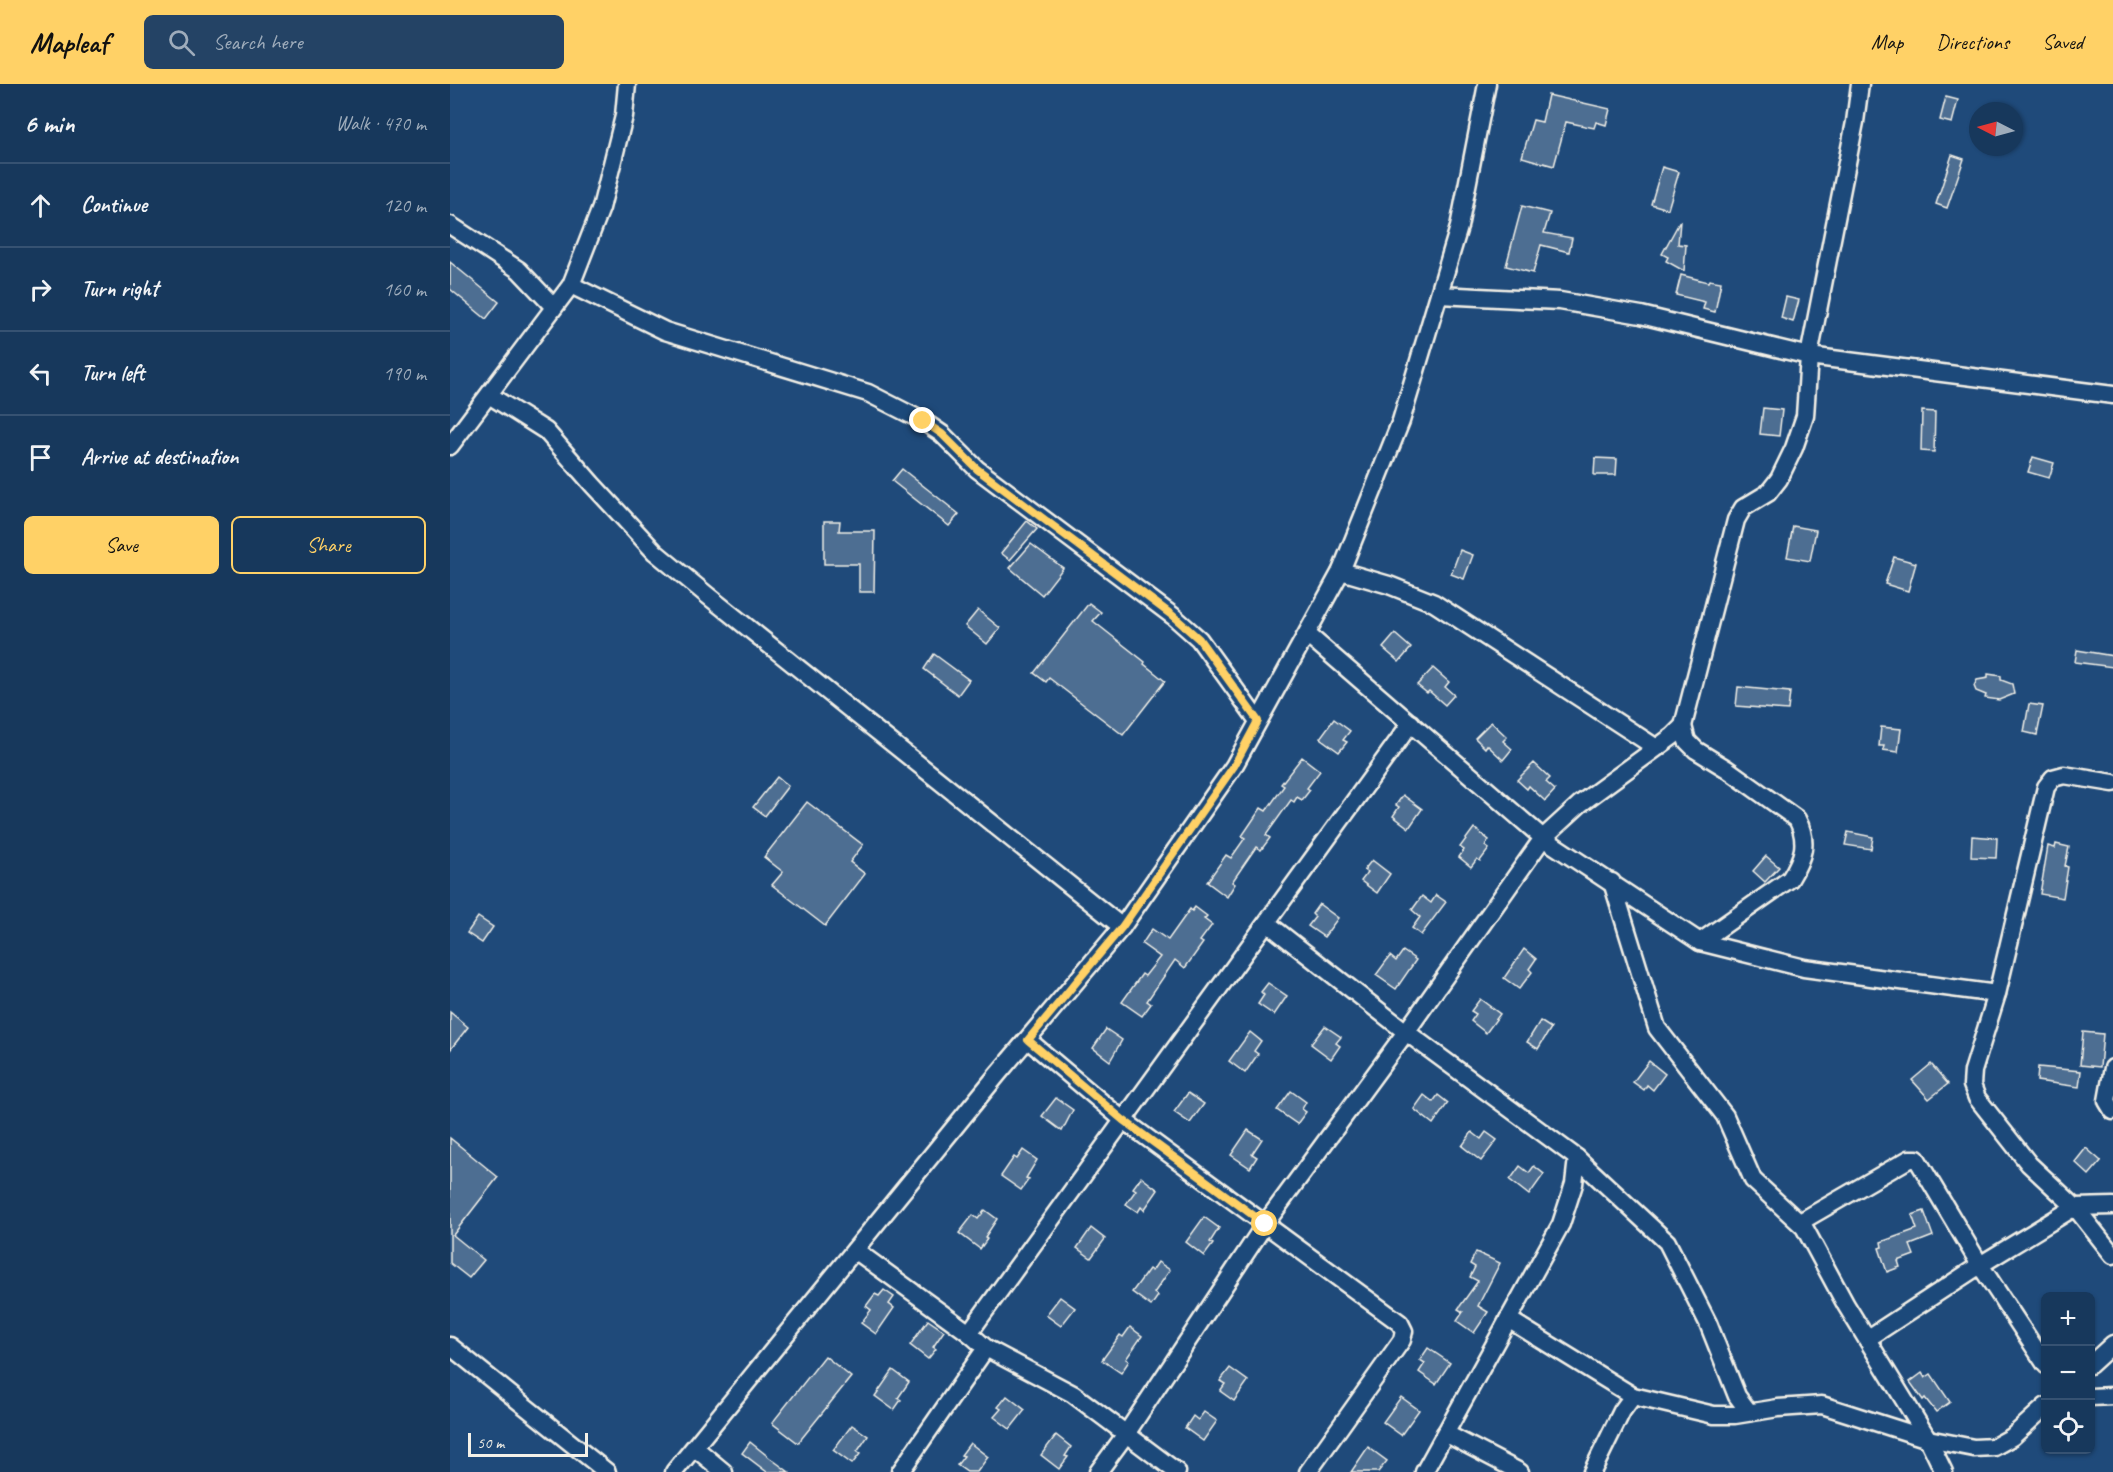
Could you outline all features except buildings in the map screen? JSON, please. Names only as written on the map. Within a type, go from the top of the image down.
[{"type":"street","points":[[450,446],[571,285],[602,208],[624,116],[627,84]]},
{"type":"street","points":[[674,1472],[1122,927],[1234,766],[1341,571],[1401,420],[1459,227],[1488,84]]},
{"type":"street","points":[[1700,942],[1790,879],[1798,865],[1805,841],[1797,819],[1696,750],[1687,741],[1683,726],[1736,520],[1743,508],[1768,493],[1779,478],[1794,448],[1805,416],[1809,356],[1855,122],[1860,84]]},
{"type":"street","points":[[450,225],[519,270],[554,307]]},
{"type":"street","points":[[571,285],[665,330],[868,393],[923,421],[942,434],[977,469],[1173,616],[1199,639],[1258,721]]},
{"type":"street","points":[[1439,296],[1560,302],[1641,315],[1809,356],[2113,394]]},
{"type":"street","points":[[489,395],[546,431],[655,552],[1122,927]]},
{"type":"street","points":[[1341,571],[1389,585],[1434,603],[1655,747]]},
{"type":"street","points":[[1307,634],[1543,838],[1700,942],[1804,968],[1997,994]]},
{"type":"street","points":[[969,1333],[1411,723]]},
{"type":"street","points":[[1098,1472],[1126,1434],[1265,1224],[1406,1032],[1543,838],[1580,804],[1673,736],[1683,726]]},
{"type":"street","points":[[2113,783],[2064,775],[2053,778],[2046,787],[1997,994],[1973,1071],[1972,1085],[1977,1098],[2029,1164],[2074,1207],[2113,1255]]},
{"type":"street","points":[[1612,882],[1657,1028],[1729,1123],[1753,1180],[1800,1222],[1846,1305],[1928,1439],[1944,1472]]},
{"type":"street","points":[[1267,923],[1406,1032],[1577,1158],[1667,1242],[1708,1323],[1737,1396],[1749,1412]]},
{"type":"street","points":[[1028,1040],[1123,1120],[1400,1323],[1404,1331],[1402,1341],[1308,1472]]},
{"type":"street","points":[[2113,1068],[2107,1101],[2113,1111]]},
{"type":"street","points":[[1424,1472],[1561,1224],[1574,1184],[1577,1158]]},
{"type":"street","points":[[1800,1222],[1913,1158],[1917,1160],[1980,1265],[2041,1357]]},
{"type":"street","points":[[1867,1338],[2074,1207],[2113,1206]]},
{"type":"street","points":[[855,1250],[969,1333],[986,1348],[1073,1394],[1177,1472]]},
{"type":"street","points":[[1508,1319],[1633,1396],[1714,1415],[1822,1405],[1928,1439],[1974,1448],[1994,1447],[2012,1437],[2041,1411]]},
{"type":"street","points":[[2095,1361],[2113,1344]]},
{"type":"street","points":[[450,1346],[607,1472]]},
{"type":"street","points":[[900,1472],[986,1348]]},
{"type":"street","points":[[1592,1472],[1622,1411],[1633,1396]]},
{"type":"street","points":[[2095,1397],[2113,1396]]},
{"type":"street","points":[[1445,1433],[1520,1472]]},
{"type":"street","points":[[695,1448],[724,1472]]},
{"type":"route","points":[[923,421],[942,434],[977,469],[1173,616],[1199,639],[1258,721],[1234,766],[1122,927],[1028,1040],[1123,1120],[1265,1224]]}]
